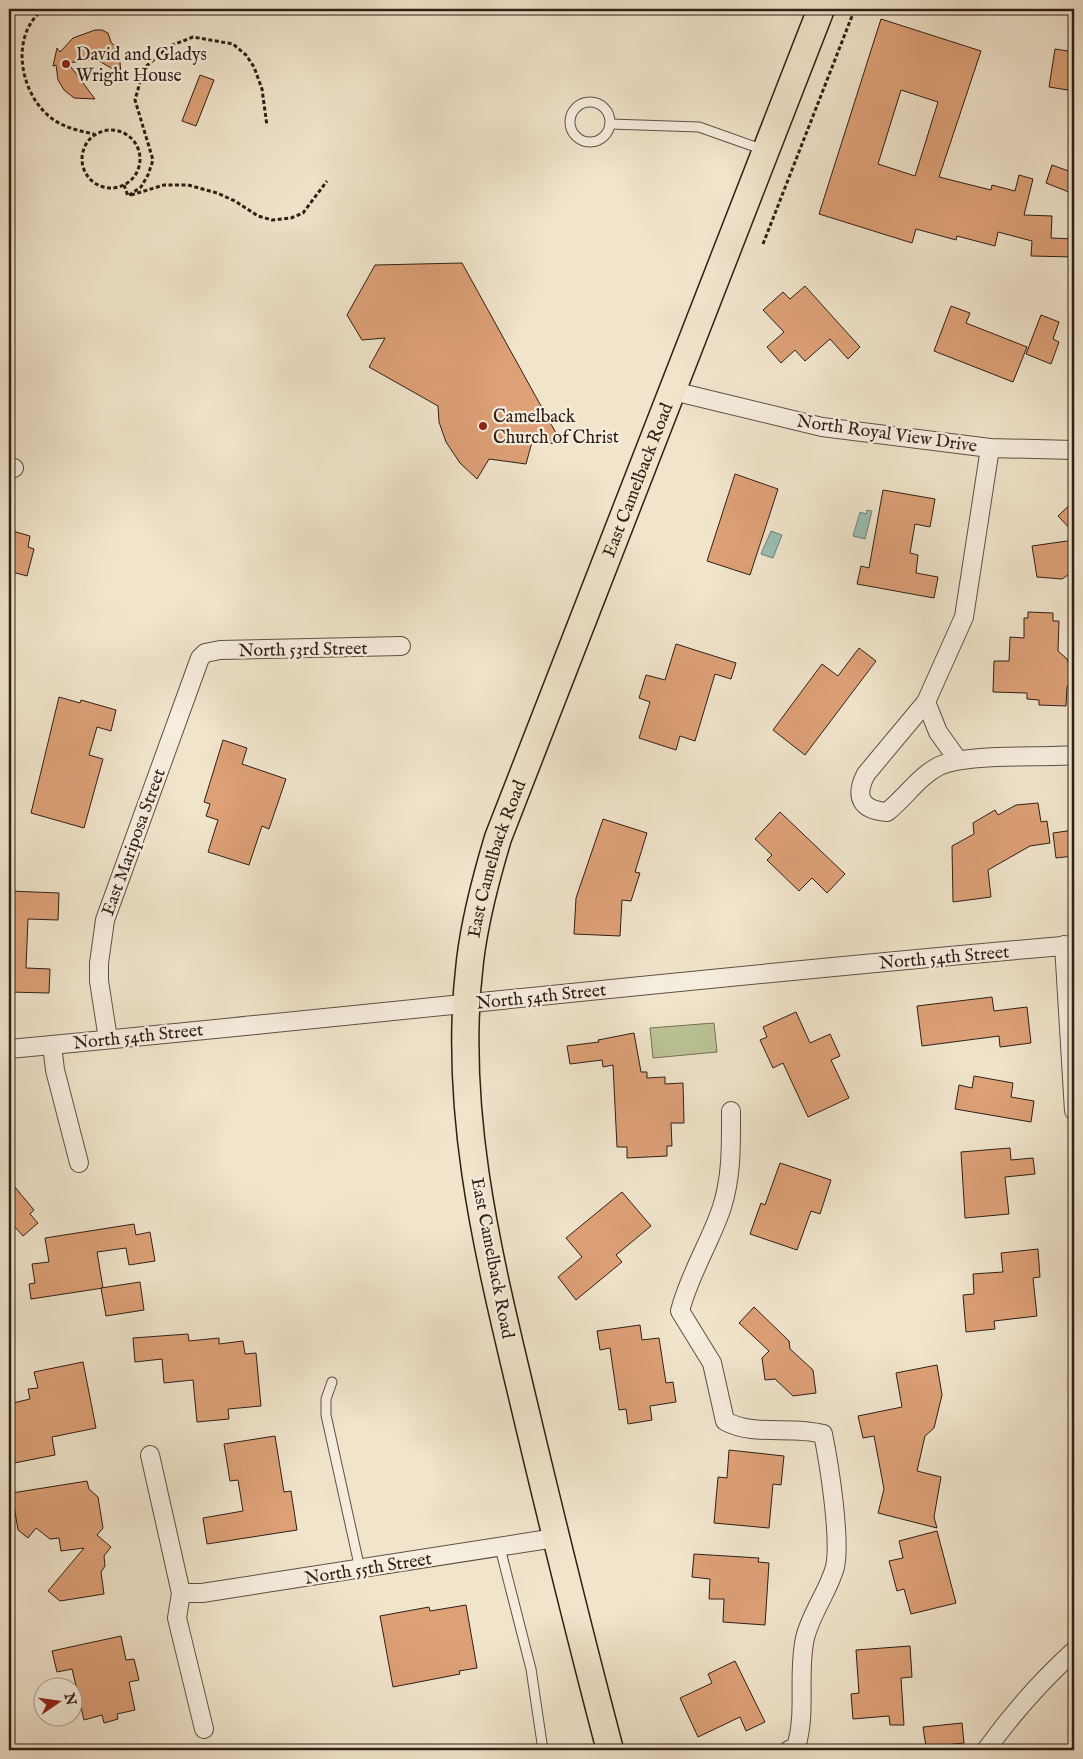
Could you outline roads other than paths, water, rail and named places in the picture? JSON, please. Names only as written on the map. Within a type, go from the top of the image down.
[{"type":"main road","name":"East Camelback Road","points":[[610,1750],[555,1538],[490,1261],[480,1204],[468,1112],[466,1004],[475,928],[498,838],[673,391],[764,150],[788,97],[821,9]]},
{"type":"street","name":"North Royal View Drive","points":[[673,391],[822,427],[990,448],[1074,450]]},
{"type":"street","points":[[990,448],[964,617],[926,702],[863,780],[860,787],[862,800],[872,811],[887,812],[915,784],[938,767],[958,760],[1074,755]]},
{"type":"street","name":"North 53rd Street","points":[[205,653],[220,650],[401,646]]},
{"type":"street","name":"East Mariposa Street","points":[[108,1039],[99,972],[105,920],[197,664],[205,653]]},
{"type":"street","points":[[926,702],[938,732],[958,760]]},
{"type":"street","points":[[1069,945],[1074,1111]]},
{"type":"street","name":"North 54th Street","points":[[9,1049],[520,997],[1069,945]]},
{"type":"street","points":[[52,1045],[55,1070],[79,1163]]},
{"type":"street","points":[[731,1111],[731,1170],[724,1198],[684,1295],[680,1311],[712,1363],[725,1421],[739,1428],[807,1429],[822,1434],[827,1452],[837,1546],[834,1568],[805,1637],[801,1685],[802,1728],[796,1747],[789,1750]]},
{"type":"street","points":[[150,1455],[181,1593],[178,1618],[204,1729]]},
{"type":"street","name":"North 55th Street","points":[[181,1593],[202,1593],[555,1538]]},
{"type":"street","points":[[986,1750],[1006,1723],[1043,1680],[1074,1651]]},
{"type":"lane","points":[[590,101],[603,106],[607,111],[610,124],[608,130],[599,140],[586,142],[575,136],[570,118],[577,106],[590,101]]},
{"type":"lane","points":[[610,124],[699,127],[764,150]]},
{"type":"lane","points":[[332,1382],[326,1399],[326,1415],[360,1569]]},
{"type":"lane","points":[[500,1548],[533,1678],[543,1750]]},
{"type":"water","points":[[867,510],[872,511],[865,539],[853,536],[860,512],[866,514]]},
{"type":"water","points":[[771,531],[782,535],[773,558],[761,554]]},
{"type":"place","name":"David and Gladys Wright House","points":[[66,64]]},
{"type":"place","name":"Camelback Church of Christ","points":[[483,426]]}]
